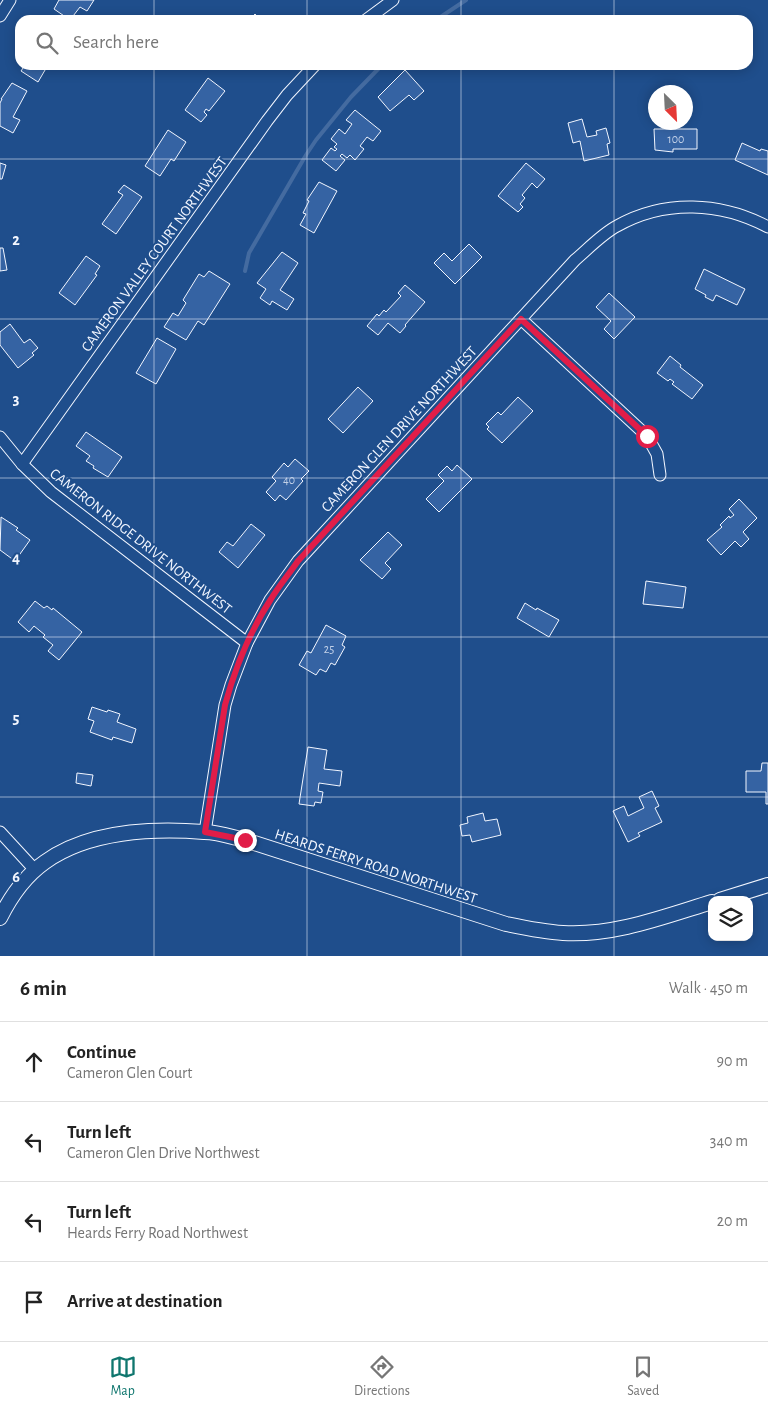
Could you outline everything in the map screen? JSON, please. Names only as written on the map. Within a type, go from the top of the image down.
[{"type":"street","points":[[0,16],[10,0]]},
{"type":"street","points":[[373,15],[393,0]]},
{"type":"street","name":"CAMERON VALLEY COURT NORTHWEST","points":[[22,464],[267,121],[310,70]]},
{"type":"street","name":"CAMERON GLEN DRIVE NORTHWEST","points":[[205,832],[225,705],[247,643],[270,600],[298,561],[575,260],[604,234],[616,226],[634,217],[669,207],[704,206],[739,214],[768,227]]},
{"type":"street","points":[[521,319],[647,436],[657,454],[660,475]]},
{"type":"street","name":"CAMERON RIDGE DRIVE NORTHWEST","points":[[0,437],[22,464],[51,492],[247,643]]},
{"type":"street","name":"HEARDS FERRY ROAD NORTHWEST","points":[[0,918],[15,892],[35,870],[62,852],[98,838],[153,831],[205,832],[245,840],[506,924],[563,934],[608,931],[636,925],[708,903]]},
{"type":"street","points":[[0,832],[35,870]]},
{"type":"street","points":[[733,896],[768,885]]},
{"type":"building","points":[[59,0],[94,0],[87,11],[80,7],[74,15],[63,15],[54,9]]},
{"type":"building","points":[[22,70],[45,70],[38,82]]},
{"type":"building","points":[[405,70],[424,91],[414,100],[409,95],[390,111],[378,97]]},
{"type":"building","points":[[208,78],[225,91],[209,111],[206,109],[204,112],[207,115],[201,122],[185,110]]},
{"type":"building","points":[[12,83],[27,91],[13,117],[20,120],[13,133],[0,126],[1,99]]},
{"type":"building","points":[[355,110],[381,131],[373,141],[367,137],[360,146],[364,149],[355,160],[350,155],[347,158],[342,154],[340,156],[345,160],[336,171],[322,160],[331,148],[335,151],[337,149],[334,147],[337,144],[331,139],[339,129],[345,134],[352,124],[346,120]]},
{"type":"building","points":[[582,119],[587,137],[597,135],[596,131],[606,128],[610,143],[607,144],[609,155],[584,161],[580,141],[573,143],[568,123]]},
{"type":"building","points":[[697,129],[697,149],[673,149],[673,152],[655,150],[654,130]]},
{"type":"building","points":[[168,130],[186,142],[174,161],[171,159],[160,176],[145,166]]},
{"type":"building","points":[[742,143],[760,151],[761,149],[768,151],[768,175],[735,160]]},
{"type":"building","points":[[0,163],[6,165],[2,179],[0,179]]},
{"type":"building","points":[[526,163],[545,179],[537,188],[532,183],[522,195],[525,198],[520,204],[523,207],[518,212],[498,196]]},
{"type":"building","points":[[319,182],[337,191],[314,233],[300,225],[306,214],[303,213],[309,201],[307,200]]},
{"type":"building","points":[[124,185],[142,197],[116,234],[102,224],[123,195],[118,192]]},
{"type":"building","points":[[469,244],[482,257],[455,284],[434,263],[444,253],[452,261]]},
{"type":"building","points":[[0,248],[3,248],[7,270],[0,271]]},
{"type":"building","points":[[282,252],[298,263],[280,290],[294,299],[287,310],[272,301],[270,305],[260,298],[266,289],[257,283]]},
{"type":"building","points":[[86,256],[100,266],[95,274],[97,275],[75,305],[59,293]]},
{"type":"building","points":[[704,269],[745,289],[737,305],[716,295],[713,301],[695,289]]},
{"type":"building","points":[[209,271],[230,284],[204,325],[198,321],[186,340],[164,327],[173,313],[178,316],[186,303],[183,300],[199,274],[204,277]]},
{"type":"building","points":[[405,285],[425,302],[400,333],[388,323],[378,335],[367,326],[377,314],[379,316],[384,310],[386,312],[401,296],[398,293]]},
{"type":"building","points":[[609,293],[635,317],[614,339],[604,329],[611,321],[596,307]]},
{"type":"building","points":[[10,324],[24,343],[30,339],[38,348],[32,353],[34,355],[18,368],[0,345],[0,332]]},
{"type":"building","points":[[157,338],[176,349],[156,384],[136,373]]},
{"type":"building","points":[[670,356],[681,365],[680,367],[703,385],[692,399],[672,384],[674,382],[670,379],[668,381],[657,373]]},
{"type":"building","points":[[358,387],[373,401],[343,433],[328,419]]},
{"type":"building","points":[[518,397],[533,411],[502,443],[487,429],[489,427],[486,424],[498,412],[501,415]]},
{"type":"building","points":[[86,432],[122,457],[108,477],[93,468],[94,466],[86,461],[90,456],[76,446]]},
{"type":"building","points":[[295,459],[309,471],[301,479],[303,481],[286,500],[280,495],[275,501],[266,492],[276,481],[272,477],[284,463],[288,467]]},
{"type":"building","points":[[457,465],[472,479],[439,512],[426,499],[444,481],[438,475],[447,466],[452,471]]},
{"type":"building","points":[[739,499],[757,518],[743,532],[749,539],[741,547],[735,541],[721,555],[707,540],[722,527],[720,525],[729,516],[730,518],[734,515],[729,509]]},
{"type":"building","points":[[1,517],[18,528],[16,530],[30,540],[15,561],[0,550]]},
{"type":"building","points":[[251,524],[265,535],[238,568],[219,552],[227,542],[233,546]]},
{"type":"building","points":[[388,532],[402,545],[385,563],[391,569],[382,579],[360,560]]},
{"type":"building","points":[[646,581],[686,587],[683,608],[643,604]]},
{"type":"building","points":[[35,601],[44,608],[47,606],[52,610],[53,608],[82,632],[59,660],[48,651],[53,645],[43,637],[45,635],[34,626],[29,632],[18,622]]},
{"type":"building","points":[[525,603],[559,620],[549,637],[517,618]]},
{"type":"building","points":[[326,625],[346,636],[342,645],[345,647],[335,665],[331,663],[326,672],[320,669],[316,675],[299,665],[307,651],[311,653]]},
{"type":"building","points":[[92,707],[120,714],[117,722],[136,729],[132,743],[113,737],[112,740],[90,732],[94,721],[88,719]]},
{"type":"building","points":[[308,747],[327,750],[324,769],[342,771],[340,786],[319,783],[318,791],[323,792],[321,803],[315,802],[314,806],[299,804]]},
{"type":"building","points":[[762,763],[768,763],[768,804],[766,804],[766,792],[746,792],[746,771],[761,771]]},
{"type":"building","points":[[77,773],[93,775],[91,786],[76,783]]},
{"type":"building","points":[[652,791],[659,806],[655,808],[662,822],[638,833],[640,836],[628,842],[613,811],[624,806],[628,816],[644,808],[639,797]]},
{"type":"building","points":[[483,813],[485,821],[497,819],[501,835],[472,842],[470,835],[462,836],[460,825],[468,823],[467,817]]},
{"type":"waterway","points":[[444,15],[466,0]]},
{"type":"waterway","points":[[245,271],[249,253],[306,155],[351,97],[377,70]]},
{"type":"route","points":[[245,840],[205,832],[225,705],[247,643],[270,600],[298,561],[521,319],[647,436]]}]
